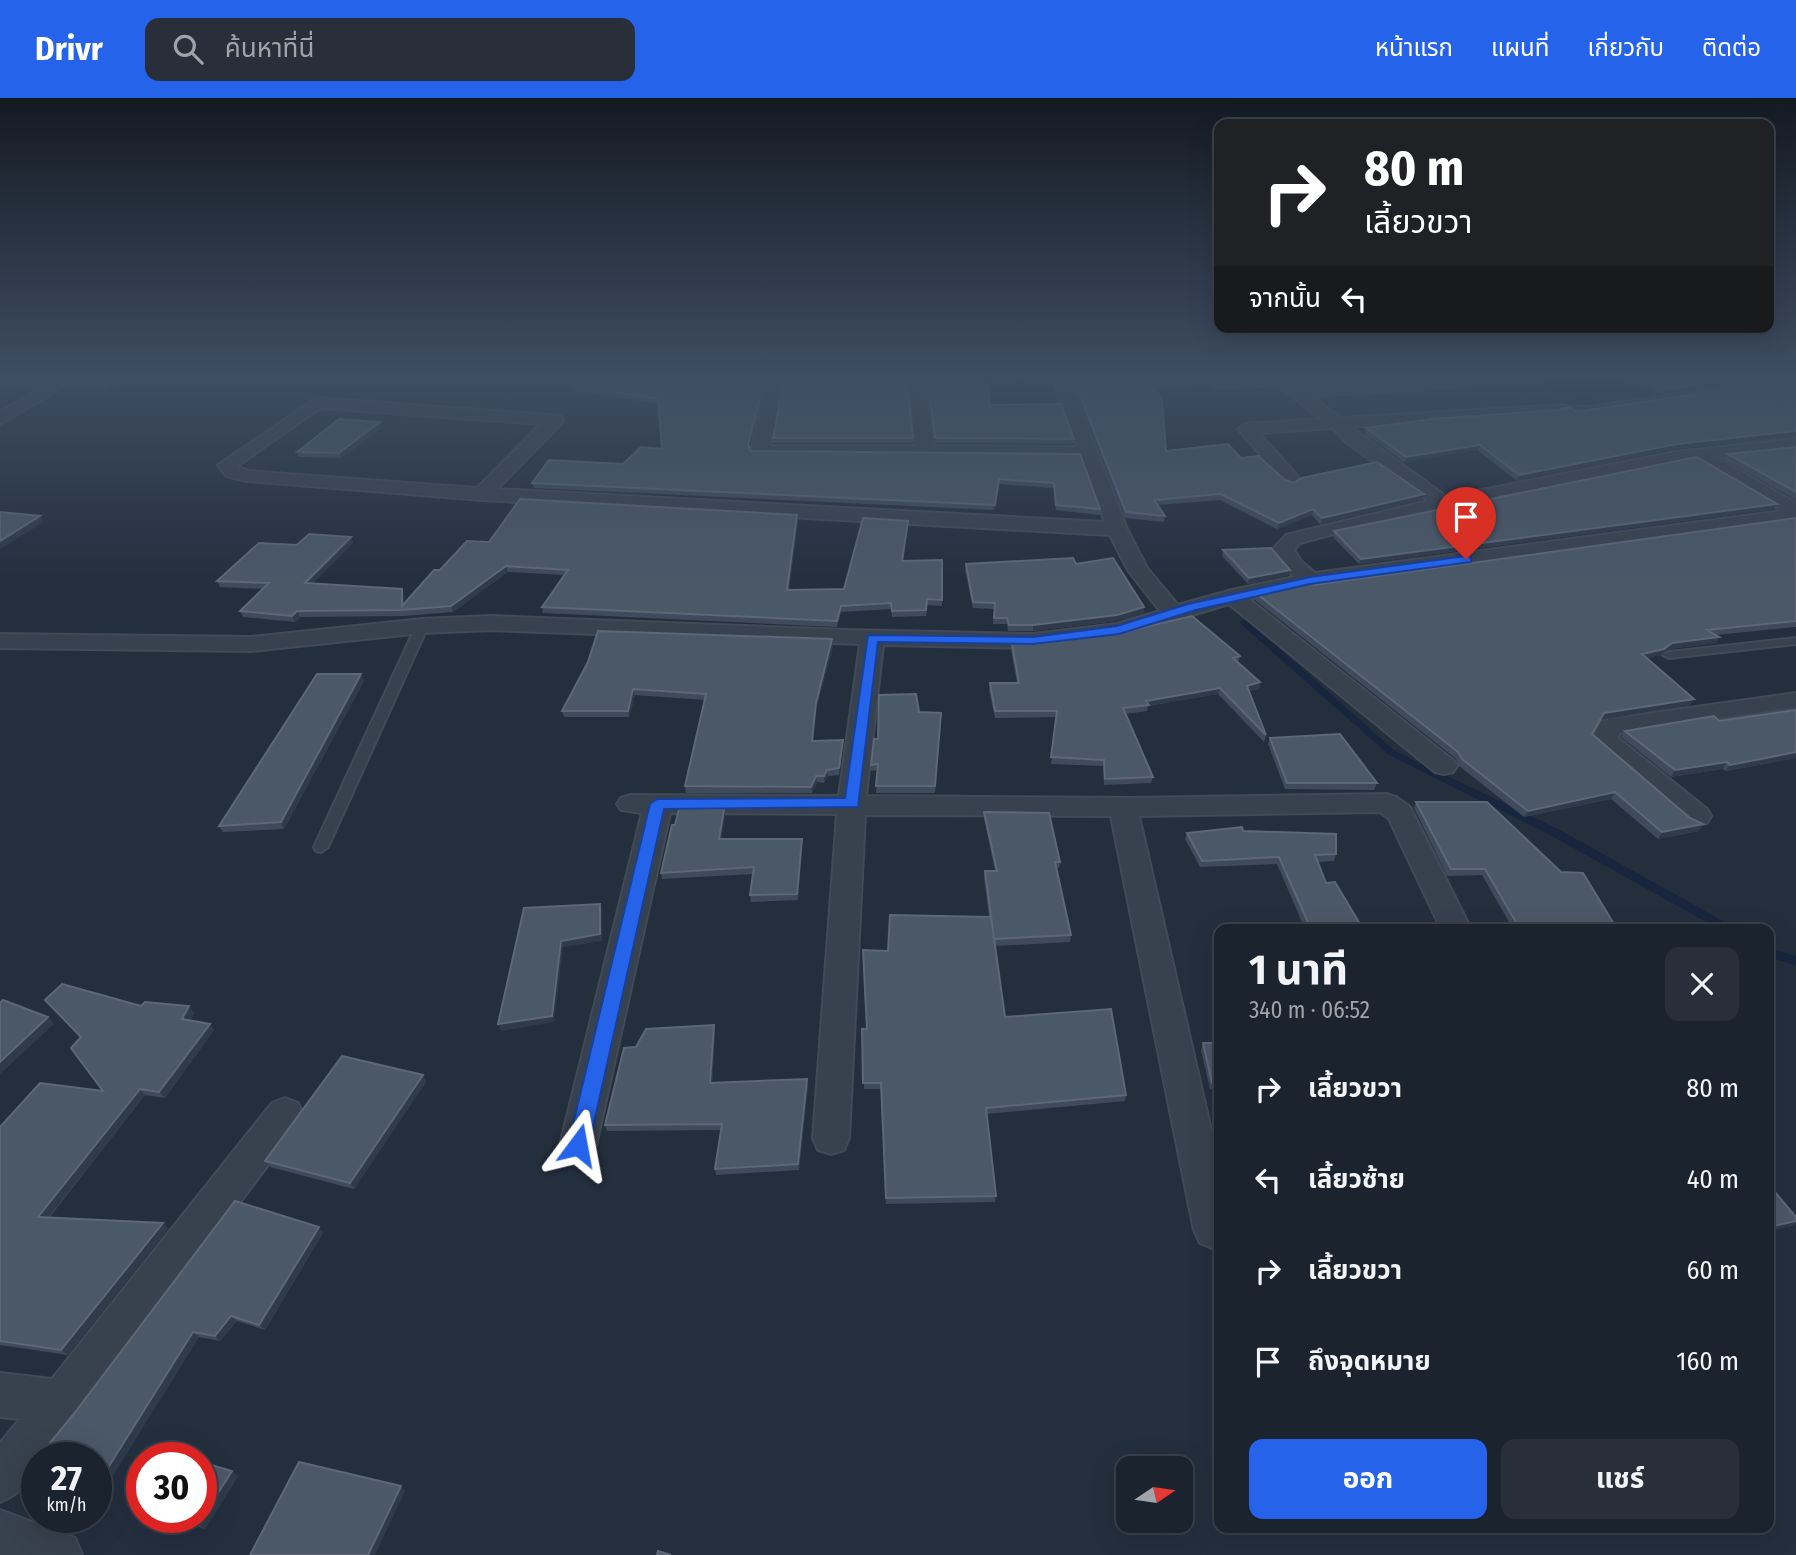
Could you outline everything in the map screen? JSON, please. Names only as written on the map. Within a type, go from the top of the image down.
[{"type":"street","points":[[258,443],[227,464],[232,472],[247,476],[482,494],[1117,529]]},
{"type":"street","points":[[482,494],[532,443]]},
{"type":"street","points":[[762,443],[760,451],[1086,453]]},
{"type":"street","points":[[924,443],[925,452]]},
{"type":"street","points":[[1083,443],[1117,529],[1138,570],[1172,612]]},
{"type":"street","points":[[1259,443],[1292,480]]},
{"type":"street","points":[[1358,443],[1444,504]]},
{"type":"street","points":[[1310,580],[1293,565],[1283,549],[1293,540],[1349,524],[1699,454],[1796,444]]},
{"type":"street","points":[[1699,454],[1796,513]]},
{"type":"street","points":[[0,641],[252,644],[422,626],[491,623],[872,638],[1033,640],[1119,630],[1172,612],[1310,580],[1796,513]]},
{"type":"street","points":[[1232,597],[1444,766]]},
{"type":"street","points":[[831,1138],[852,803],[872,638]]},
{"type":"street","points":[[1697,816],[1604,740],[1610,727],[1796,700]]},
{"type":"street","points":[[578,1145],[644,804],[1123,806],[1386,803],[1400,814],[1454,924]]},
{"type":"street","points":[[1123,806],[1214,1230]]},
{"type":"street","points":[[0,1479],[285,1114]]},
{"type":"street","points":[[0,1395],[62,1402]]},
{"type":"street","points":[[0,1534],[58,1555]]},
{"type":"lane","points":[[321,847],[422,626]]},
{"type":"lane","points":[[1669,655],[1796,641]]},
{"type":"building","points":[[308,443],[352,443],[339,453],[297,452]]},
{"type":"building","points":[[662,443],[749,443],[751,451],[1080,454],[1100,509],[1056,505],[1054,483],[999,479],[995,505],[532,483],[549,460],[623,464],[641,447],[662,449]]},
{"type":"building","points":[[1099,443],[1165,443],[1166,451],[1228,444],[1241,458],[1258,456],[1285,480],[1293,483],[1302,478],[1377,462],[1424,494],[1322,518],[1313,509],[1279,523],[1221,494],[1154,500],[1165,516],[1126,512]]},
{"type":"building","points":[[1387,443],[1686,443],[1519,475],[1480,445],[1406,457]]},
{"type":"building","points":[[1796,447],[1796,492],[1728,454]]},
{"type":"building","points":[[1697,457],[1777,504],[1361,559],[1334,531]]},
{"type":"building","points":[[520,499],[797,515],[787,590],[844,589],[863,518],[908,521],[902,561],[942,560],[942,600],[927,599],[926,610],[892,611],[891,603],[841,606],[837,621],[542,607],[568,570],[506,566],[451,606],[401,610],[297,611],[292,616],[240,611],[269,583],[217,581],[259,543],[297,545],[309,534],[351,537],[305,583],[402,589],[402,606],[434,570],[440,570],[467,541],[489,542]]},
{"type":"building","points":[[0,512],[40,516],[0,541]]},
{"type":"building","points":[[1796,518],[1796,621],[1707,630],[1719,637],[1672,643],[1664,649],[1642,654],[1694,699],[1604,713],[1592,734],[1690,818],[1703,824],[1662,832],[1615,792],[1528,811],[1462,759],[1458,752],[1257,594],[1312,583],[1314,585]]},
{"type":"building","points":[[1271,548],[1290,570],[1249,578],[1223,550]]},
{"type":"building","points":[[1073,558],[1076,564],[1113,558],[1144,607],[1117,615],[1033,625],[1009,625],[1007,618],[994,618],[995,603],[973,602],[966,564]]},
{"type":"building","points":[[1192,616],[1240,656],[1233,658],[1260,682],[1247,686],[1266,735],[1220,688],[1146,701],[1149,705],[1123,708],[1153,777],[1105,779],[1104,760],[1051,757],[1057,711],[995,711],[990,683],[1019,683],[1012,644],[1034,644],[1120,633]]},
{"type":"building","points":[[598,631],[832,639],[816,703],[812,741],[843,740],[839,768],[827,770],[824,776],[816,776],[811,787],[685,786],[706,694],[633,689],[628,711],[562,711],[588,662]]},
{"type":"building","points":[[317,674],[361,674],[281,822],[219,826]]},
{"type":"building","points":[[916,694],[919,712],[941,713],[935,786],[876,786],[878,764],[871,765],[874,739],[878,739],[879,695]]},
{"type":"building","points":[[1796,710],[1796,752],[1730,765],[1727,762],[1675,770],[1625,731],[1714,716],[1719,721]]},
{"type":"building","points":[[1340,734],[1377,783],[1287,783],[1270,738]]},
{"type":"building","points":[[1416,802],[1487,802],[1561,872],[1583,873],[1614,924],[1517,924],[1485,869],[1451,869]]},
{"type":"building","points":[[679,809],[724,809],[719,839],[802,839],[797,894],[750,895],[754,867],[661,873],[672,825],[675,825]]},
{"type":"building","points":[[984,812],[1049,813],[1060,862],[1055,862],[1071,935],[994,939],[985,871],[997,871]]},
{"type":"building","points":[[1242,827],[1243,831],[1336,834],[1336,854],[1315,855],[1326,883],[1335,882],[1360,924],[1309,924],[1279,857],[1202,861],[1187,833]]},
{"type":"building","points":[[600,904],[600,934],[561,941],[552,1016],[498,1024],[524,908]]},
{"type":"building","points":[[890,915],[991,917],[1005,1017],[1111,1009],[1126,1095],[986,1108],[996,1196],[886,1198],[881,1083],[863,1083],[862,1029],[867,1029],[863,950],[888,951]]},
{"type":"building","points":[[62,984],[141,1006],[145,1002],[189,1006],[182,1019],[210,1024],[159,1092],[140,1089],[38,1217],[163,1223],[61,1350],[0,1341],[0,1127],[40,1083],[103,1091],[71,1048],[81,1037],[45,1000]]},
{"type":"building","points":[[3,1000],[48,1017],[0,1062],[0,1003]]},
{"type":"building","points":[[714,1025],[710,1083],[807,1079],[798,1164],[715,1169],[722,1124],[605,1125],[624,1048],[636,1047],[646,1029]]},
{"type":"building","points":[[1203,1043],[1214,1043],[1212,1083]]},
{"type":"building","points":[[342,1056],[423,1075],[350,1183],[265,1161]]},
{"type":"building","points":[[1774,1191],[1796,1217],[1796,1221],[1774,1226]]},
{"type":"building","points":[[235,1201],[319,1227],[259,1325],[231,1316],[215,1336],[193,1332],[112,1461],[112,1442],[51,1442]]},
{"type":"building","points":[[299,1462],[401,1486],[368,1555],[250,1555]]},
{"type":"building","points":[[217,1467],[232,1471],[217,1494]]},
{"type":"waterway","points":[[1244,622],[1392,753],[1556,833],[1719,924]]},
{"type":"waterway","points":[[1774,954],[1796,961]]},
{"type":"route","points":[[578,1145],[657,804],[852,803],[872,638],[1033,640],[1119,630],[1172,612],[1310,580],[1466,559]]}]
